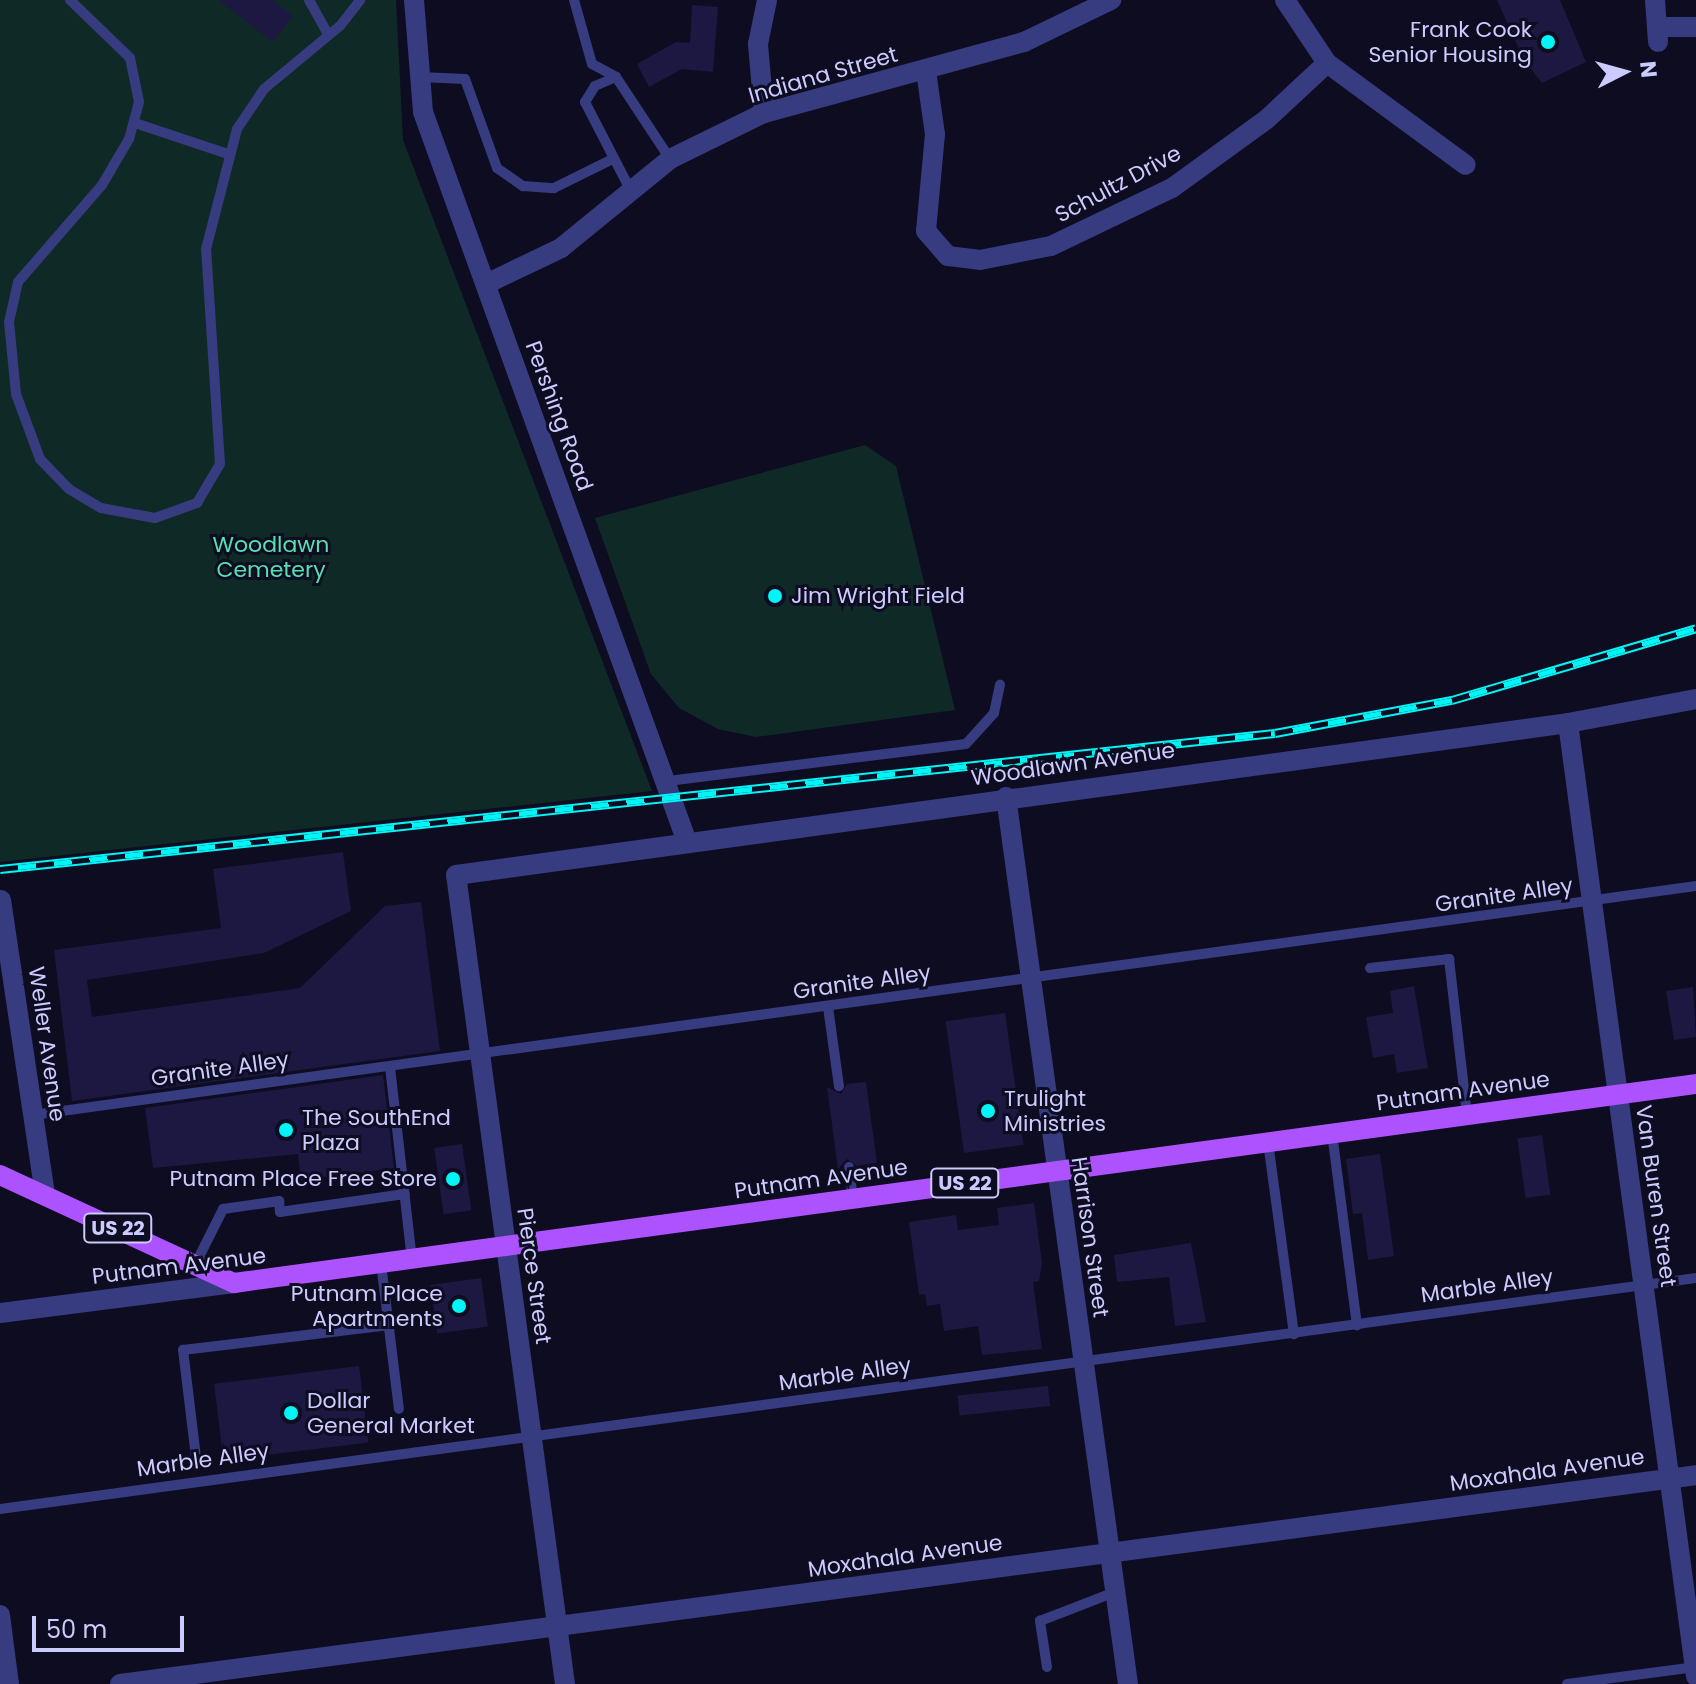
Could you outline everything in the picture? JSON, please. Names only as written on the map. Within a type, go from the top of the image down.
[{"type":"main road","name":"Putnam Avenue","points":[[234,1283],[1696,1084]]},
{"type":"main road","name":"US 22","points":[[0,1175],[234,1283]]},
{"type":"street","name":"Pershing Road","points":[[414,0],[423,112],[668,781],[687,842]]},
{"type":"street","points":[[764,113],[758,44],[767,0]]},
{"type":"street","name":"Indiana Street","points":[[486,284],[561,248],[670,159],[764,113],[1024,42],[1111,0]]},
{"type":"street","points":[[1285,0],[1327,63],[1466,165]]},
{"type":"street","points":[[1655,0],[1657,34],[1696,27]]},
{"type":"street","name":"Schultz Drive","points":[[926,71],[935,134],[926,231],[948,256],[980,260],[1051,246],[1172,188],[1267,119],[1327,63]]},
{"type":"street","name":"Woodlawn Avenue","points":[[456,875],[1006,797],[1568,723],[1696,699]]},
{"type":"street","name":"Van Buren Street","points":[[1568,723],[1696,1670]]},
{"type":"street","name":"Harrison Street","points":[[1006,797],[1128,1684]]},
{"type":"street","name":"Pierce Street","points":[[456,875],[565,1684]]},
{"type":"street","name":"Weller Avenue","points":[[1,897],[45,1194]]},
{"type":"street","name":"Putnam Avenue","points":[[0,1313],[234,1283]]},
{"type":"street","name":"Moxahala Avenue","points":[[120,1684],[1696,1475]]},
{"type":"street","points":[[0,1615],[9,1684]]},
{"type":"lane","points":[[70,0],[130,58],[139,86],[135,123],[83,213],[28,266],[9,322],[16,394],[31,441],[54,475],[101,508],[137,517],[171,515],[197,503],[215,480],[221,429],[206,249],[228,154],[264,89],[353,14],[360,0]]},
{"type":"lane","points":[[309,0],[328,34]]},
{"type":"lane","points":[[574,0],[592,64],[616,77],[670,159]]},
{"type":"lane","points":[[418,77],[465,79],[497,168],[523,186],[554,188],[613,159]]},
{"type":"lane","points":[[616,77],[595,86],[585,102],[631,191]]},
{"type":"lane","points":[[135,123],[228,154]]},
{"type":"lane","points":[[668,781],[966,744],[994,713],[1000,685]]},
{"type":"lane","name":"Granite Alley","points":[[33,1115],[1592,903],[1696,886]]},
{"type":"lane","points":[[1370,968],[1449,959],[1467,1115]]},
{"type":"lane","points":[[828,1007],[839,1086]]},
{"type":"lane","points":[[390,1067],[412,1259]]},
{"type":"lane","points":[[1332,1133],[1357,1325]]},
{"type":"lane","points":[[1268,1142],[1294,1334]]},
{"type":"lane","points":[[849,1167],[853,1199]]},
{"type":"lane","points":[[195,1265],[223,1209],[279,1201],[280,1212],[405,1194]]},
{"type":"lane","points":[[381,1263],[399,1409]]},
{"type":"lane","name":"Marble Alley","points":[[0,1509],[1696,1278]]},
{"type":"lane","points":[[196,1457],[183,1350],[389,1325]]},
{"type":"lane","points":[[1047,1667],[1040,1621],[1115,1592]]},
{"type":"lane","points":[[1567,1684],[1696,1670]]},
{"type":"green space","name":"Woodlawn Cemetery","points":[[0,0],[396,0],[403,140],[652,791],[0,862]]},
{"type":"green space","name":"Jim Wright Field","points":[[865,445],[896,466],[955,710],[756,737],[718,729],[679,708],[651,674],[595,518]]},
{"type":"building","points":[[218,0],[272,0],[293,16],[273,42]]},
{"type":"building","name":"Frank Cook Senior Housing","points":[[1497,0],[1560,0],[1586,62],[1542,83],[1524,60]]},
{"type":"building","points":[[692,5],[718,7],[713,72],[682,69],[649,87],[637,64],[676,42],[690,43]]},
{"type":"building","points":[[343,852],[351,911],[264,953],[87,980],[92,1017],[300,988],[385,906],[421,902],[440,1051],[72,1101],[54,950],[221,928],[213,869]]},
{"type":"building","points":[[1414,986],[1428,1068],[1397,1073],[1394,1054],[1373,1058],[1366,1017],[1393,1013],[1390,991]]},
{"type":"building","points":[[1693,987],[1696,1037],[1674,1040],[1666,991]]},
{"type":"building","name":"Trulight Ministries","points":[[1005,1013],[1024,1145],[964,1153],[946,1021]]},
{"type":"building","name":"The SouthEnd Plaza","points":[[383,1075],[394,1168],[301,1180],[298,1154],[153,1168],[145,1108]]},
{"type":"building","points":[[866,1082],[877,1163],[857,1166],[847,1159],[838,1169],[827,1087],[841,1094],[847,1084]]},
{"type":"building","points":[[1542,1135],[1550,1194],[1526,1198],[1517,1138]]},
{"type":"building","name":"Putnam Place Free Store","points":[[462,1144],[471,1210],[444,1214],[434,1148]]},
{"type":"building","points":[[1380,1154],[1394,1256],[1368,1260],[1362,1213],[1353,1214],[1346,1159]]},
{"type":"building","points":[[1034,1203],[1042,1263],[1039,1281],[1033,1282],[1042,1349],[982,1355],[978,1326],[944,1331],[940,1304],[927,1306],[925,1294],[919,1295],[909,1222],[956,1215],[958,1230],[999,1225],[997,1208]]},
{"type":"building","points":[[1191,1243],[1206,1322],[1175,1326],[1169,1277],[1117,1282],[1114,1255]]},
{"type":"building","name":"Putnam Place Apartments","points":[[481,1278],[488,1327],[437,1334],[430,1285]]},
{"type":"building","name":"Dollar General Market","points":[[359,1366],[368,1442],[223,1460],[214,1384]]},
{"type":"building","points":[[1048,1386],[1050,1406],[960,1415],[957,1396]]},
{"type":"railway","points":[[0,869],[1275,733],[1452,700],[1696,628]]},
{"type":"place","name":"Frank Cook Senior Housing","points":[[1548,42]]},
{"type":"place","name":"Jim Wright Field","points":[[775,596]]},
{"type":"place","name":"Trulight Ministries","points":[[988,1111]]},
{"type":"place","name":"The SouthEnd Plaza","points":[[286,1130]]},
{"type":"place","name":"Putnam Place Free Store","points":[[453,1179]]},
{"type":"place","name":"Putnam Place Apartments","points":[[459,1306]]},
{"type":"place","name":"Dollar General Market","points":[[291,1413]]}]
